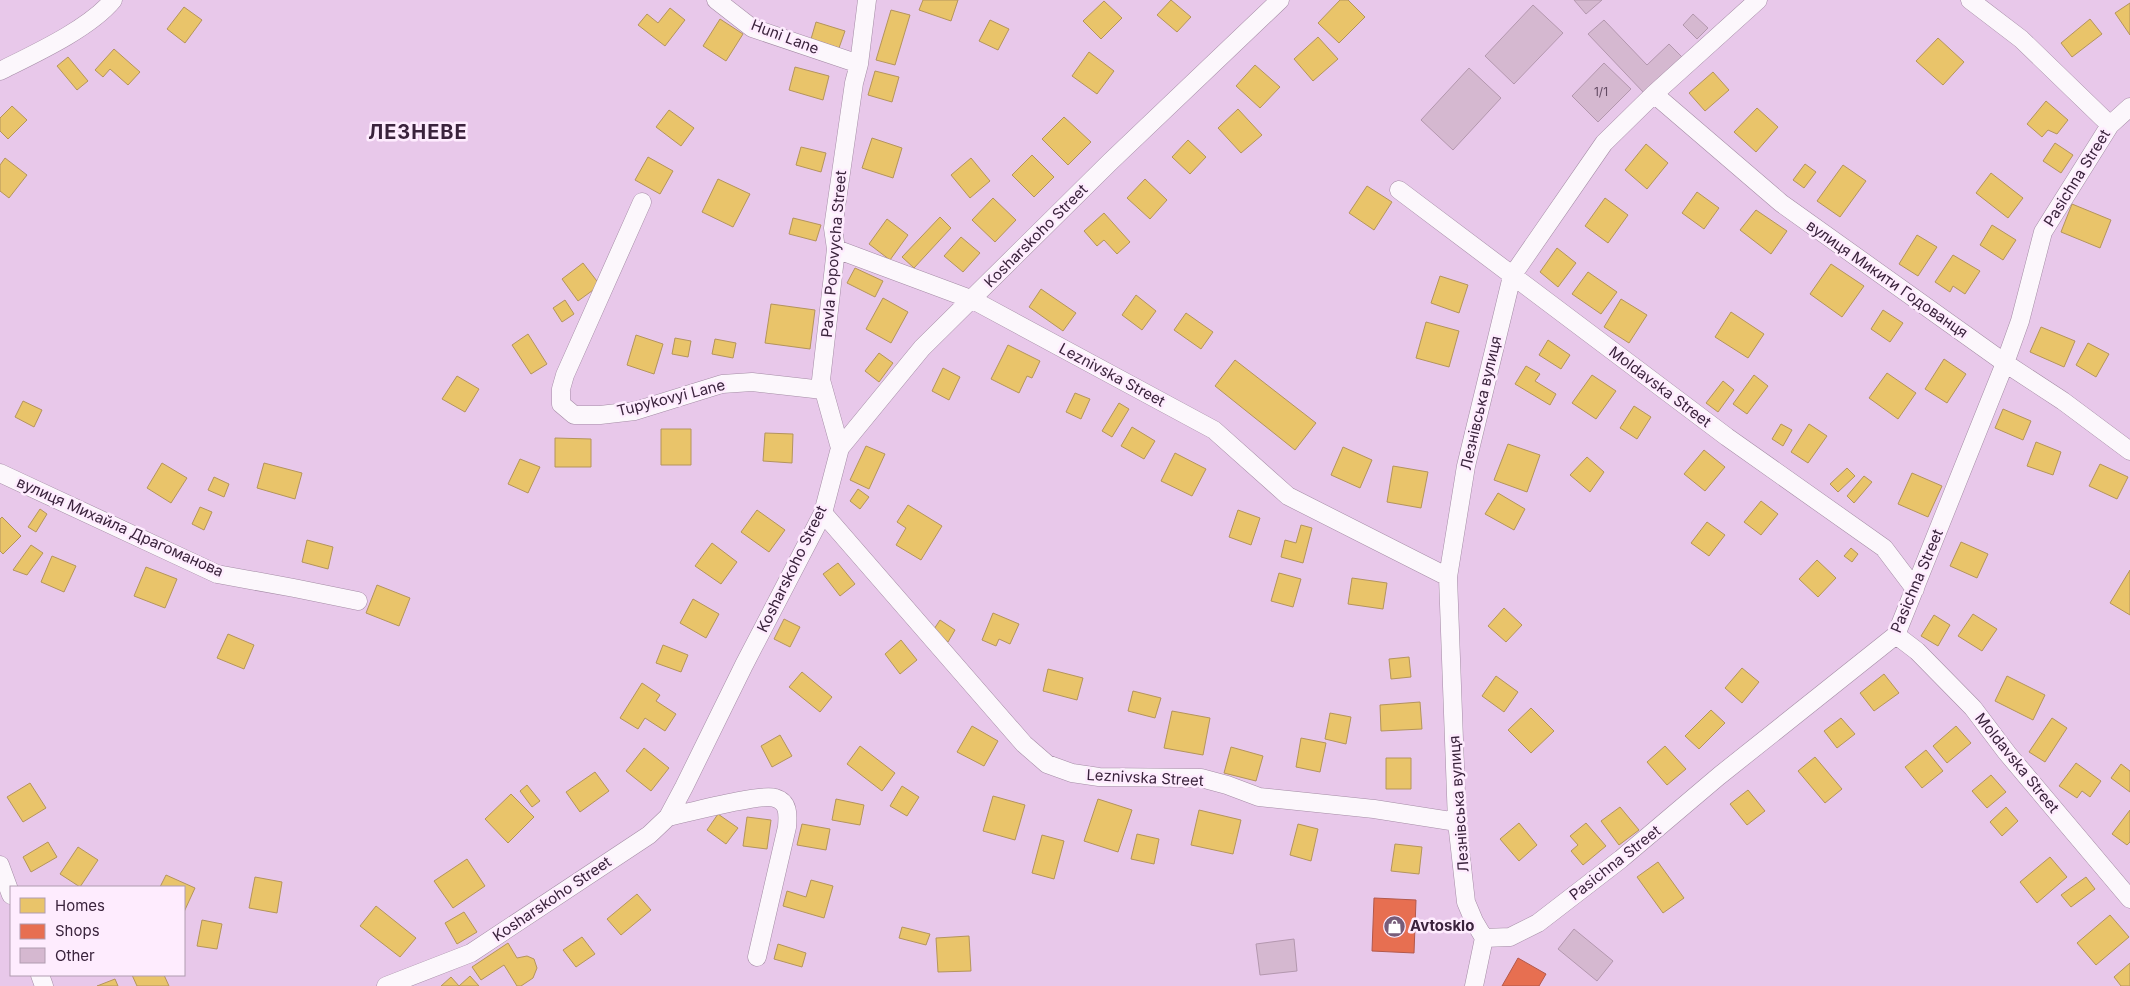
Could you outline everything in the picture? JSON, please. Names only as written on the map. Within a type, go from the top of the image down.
[{"type":"street","points":[[0,71],[61,40],[106,9],[113,0]]},
{"type":"street","name":"Huni Lane","points":[[716,0],[752,28],[859,64]]},
{"type":"street","name":"Pavla Popovycha Street","points":[[840,448],[821,380],[836,249],[833,228],[854,83],[859,64],[867,0]]},
{"type":"street","name":"Kosharskoho Street","points":[[386,986],[471,953],[649,835],[668,817],[823,513],[840,448],[922,348],[973,300],[1110,162],[1280,0]]},
{"type":"street","name":"Лезнівська вулиця","points":[[1484,938],[1466,902],[1457,822],[1448,577],[1466,466],[1512,276],[1604,144],[1654,94],[1758,0]]},
{"type":"street","points":[[1970,0],[2021,39],[2110,125]]},
{"type":"street","name":"вулиця Микити Годованця","points":[[1654,94],[1781,203],[2005,363],[2063,401],[2130,451]]},
{"type":"street","name":"Pasichna Street","points":[[1484,938],[1510,937],[1538,923],[1621,859],[1719,776],[1896,635],[2005,363],[2020,321],[2043,232],[2110,125],[2130,107]]},
{"type":"street","name":"Moldavska Street","points":[[1399,190],[1727,437],[1884,548],[1914,589]]},
{"type":"street","name":"Tupykovyi Lane","points":[[642,202],[565,375],[560,389],[561,404],[574,415],[600,415],[635,410],[722,384],[752,382],[823,390]]},
{"type":"street","name":"Leznivska Street","points":[[836,249],[973,300],[1214,430],[1288,496],[1448,577]]},
{"type":"street","name":"вулиця Михайла Драгоманова","points":[[0,472],[217,574],[358,601]]},
{"type":"street","name":"Leznivska Street","points":[[823,513],[1024,744],[1048,764],[1072,773],[1099,778],[1200,778],[1227,785],[1259,797],[1374,808],[1457,822]]},
{"type":"street","name":"Moldavska Street","points":[[1896,635],[1916,651],[1973,708],[2007,753],[2130,899]]},
{"type":"street","points":[[668,817],[758,798],[774,798],[784,804],[788,814],[787,827],[757,957]]},
{"type":"street","points":[[0,865],[10,892]]},
{"type":"street","points":[[1474,986],[1484,938]]},
{"type":"building: Homes","points":[[923,0],[958,0],[951,21],[919,10]]},
{"type":"building: Homes","points":[[1171,0],[1191,17],[1177,32],[1157,15]]},
{"type":"building: Homes","points":[[1340,0],[1348,0],[1365,17],[1339,43],[1318,23]]},
{"type":"building: Homes","points":[[1104,1],[1122,18],[1101,39],[1083,21]]},
{"type":"building: Homes","points":[[2130,3],[2130,35],[2115,13]]},
{"type":"building: Homes","points":[[184,7],[202,20],[185,43],[167,29]]},
{"type":"building: Homes","points":[[670,8],[685,20],[665,46],[638,25],[647,14],[658,23]]},
{"type":"building: Homes","points":[[891,10],[910,15],[895,65],[876,60]]},
{"type":"building: Homes","points":[[720,19],[743,34],[726,61],[703,46]]},
{"type":"building: Homes","points":[[2090,19],[2102,34],[2072,57],[2061,43]]},
{"type":"building: Homes","points":[[990,20],[1009,29],[998,50],[979,41]]},
{"type":"building: Homes","points":[[816,22],[845,31],[839,48],[811,39]]},
{"type":"building: Homes","points":[[1318,37],[1338,59],[1313,81],[1294,59]]},
{"type":"building: Homes","points":[[1938,38],[1964,62],[1943,85],[1916,61]]},
{"type":"building: Homes","points":[[114,49],[140,72],[128,85],[110,69],[103,77],[95,70]]},
{"type":"building: Homes","points":[[1089,52],[1114,71],[1097,94],[1072,76]]},
{"type":"building: Homes","points":[[68,57],[88,81],[77,90],[57,66]]},
{"type":"building: Homes","points":[[1255,65],[1280,87],[1260,108],[1236,86]]},
{"type":"building: Homes","points":[[795,67],[829,76],[823,100],[789,90]]},
{"type":"building: Homes","points":[[875,71],[899,77],[892,102],[868,95]]},
{"type":"building: Homes","points":[[1713,72],[1729,90],[1705,111],[1689,93]]},
{"type":"building: Homes","points":[[2046,101],[2068,120],[2057,134],[2048,130],[2042,137],[2027,124]]},
{"type":"building: Homes","points":[[12,106],[27,120],[8,139],[0,131],[0,118]]},
{"type":"building: Homes","points":[[1757,108],[1778,127],[1756,152],[1734,132]]},
{"type":"building: Homes","points":[[1238,109],[1262,135],[1241,153],[1218,128]]},
{"type":"building: Homes","points":[[669,110],[694,128],[681,146],[656,127]]},
{"type":"building: Homes","points":[[1064,117],[1091,142],[1068,165],[1042,139]]},
{"type":"building: Homes","points":[[872,138],[902,148],[893,178],[862,168]]},
{"type":"building: Homes","points":[[1188,140],[1206,157],[1190,174],[1172,157]]},
{"type":"building: Homes","points":[[2055,143],[2073,155],[2061,173],[2043,161]]},
{"type":"building: Homes","points":[[1646,144],[1668,163],[1647,189],[1625,170]]},
{"type":"building: Homes","points":[[801,147],[826,153],[821,172],[796,165]]},
{"type":"building: Homes","points":[[1032,155],[1054,177],[1034,197],[1012,175]]},
{"type":"building: Homes","points":[[648,157],[673,171],[660,194],[635,180]]},
{"type":"building: Homes","points":[[5,158],[27,175],[9,198],[0,191],[0,165]]},
{"type":"building: Homes","points":[[971,158],[990,181],[970,198],[951,175]]},
{"type":"building: Homes","points":[[1805,164],[1816,172],[1804,188],[1793,180]]},
{"type":"building: Homes","points":[[1843,165],[1866,181],[1840,217],[1817,201]]},
{"type":"building: Homes","points":[[1991,173],[2023,198],[2008,218],[1976,193]]},
{"type":"building: Homes","points":[[718,179],[750,194],[733,227],[702,212]]},
{"type":"building: Homes","points":[[1145,179],[1167,200],[1150,219],[1127,198]]},
{"type":"building: Homes","points":[[1367,186],[1392,202],[1374,230],[1349,213]]},
{"type":"building: Homes","points":[[1697,192],[1719,208],[1704,229],[1682,213]]},
{"type":"building: Homes","points":[[993,198],[1016,220],[995,242],[972,220]]},
{"type":"building: Homes","points":[[1605,198],[1628,215],[1608,243],[1585,226]]},
{"type":"building: Homes","points":[[2072,204],[2111,220],[2100,248],[2061,232]]},
{"type":"building: Homes","points":[[1756,210],[1787,231],[1771,254],[1740,230]]},
{"type":"building: Homes","points":[[1104,213],[1130,242],[1117,254],[1104,240],[1097,246],[1084,231]]},
{"type":"building: Homes","points":[[940,217],[951,228],[914,268],[902,257]]},
{"type":"building: Homes","points":[[793,218],[821,225],[816,241],[789,234]]},
{"type":"building: Homes","points":[[887,219],[908,235],[890,260],[869,244]]},
{"type":"building: Homes","points":[[1992,225],[2016,240],[2003,260],[1980,245]]},
{"type":"building: Homes","points":[[1917,235],[1937,247],[1918,276],[1899,264]]},
{"type":"building: Homes","points":[[961,237],[980,253],[963,272],[944,256]]},
{"type":"building: Homes","points":[[1557,248],[1576,263],[1558,287],[1540,272]]},
{"type":"building: Homes","points":[[1953,255],[1980,271],[1965,294],[1953,286],[1950,292],[1935,282]]},
{"type":"building: Homes","points":[[583,263],[600,285],[578,301],[562,279]]},
{"type":"building: Homes","points":[[1831,264],[1864,286],[1842,317],[1810,294]]},
{"type":"building: Homes","points":[[855,268],[883,281],[875,297],[847,283]]},
{"type":"building: Homes","points":[[1588,272],[1617,292],[1601,314],[1572,294]]},
{"type":"building: Homes","points":[[1440,276],[1468,285],[1459,313],[1431,303]]},
{"type":"building: Homes","points":[[1041,289],[1076,313],[1063,331],[1029,307]]},
{"type":"building: Homes","points":[[1136,295],[1156,311],[1142,330],[1122,315]]},
{"type":"building: Homes","points":[[883,298],[908,312],[891,343],[866,329]]},
{"type":"building: Homes","points":[[1621,299],[1647,315],[1629,343],[1604,327]]},
{"type":"building: Homes","points":[[565,300],[574,314],[562,322],[553,308]]},
{"type":"building: Homes","points":[[771,304],[815,310],[810,349],[765,343]]},
{"type":"building: Homes","points":[[1883,310],[1903,323],[1890,342],[1871,329]]},
{"type":"building: Homes","points":[[1731,312],[1764,334],[1748,358],[1715,337]]},
{"type":"building: Homes","points":[[1186,313],[1213,332],[1201,349],[1174,330]]},
{"type":"building: Homes","points":[[1426,322],[1459,331],[1449,367],[1416,358]]},
{"type":"building: Homes","points":[[2041,327],[2075,341],[2064,367],[2030,352]]},
{"type":"building: Homes","points":[[528,334],[547,364],[531,374],[512,345]]},
{"type":"building: Homes","points":[[636,335],[663,344],[654,374],[627,365]]},
{"type":"building: Homes","points":[[675,338],[691,341],[688,357],[672,354]]},
{"type":"building: Homes","points":[[715,339],[736,343],[733,358],[712,354]]},
{"type":"building: Homes","points":[[1548,340],[1570,355],[1561,369],[1539,355]]},
{"type":"building: Homes","points":[[2088,343],[2109,354],[2096,377],[2076,365]]},
{"type":"building: Homes","points":[[1008,345],[1040,361],[1032,378],[1027,376],[1019,393],[991,379]]},
{"type":"building: Homes","points":[[879,353],[893,363],[879,382],[865,371]]},
{"type":"building: Homes","points":[[1944,359],[1966,374],[1947,403],[1925,389]]},
{"type":"building: Homes","points":[[1235,360],[1316,423],[1295,450],[1215,386]]},
{"type":"building: Homes","points":[[1526,366],[1540,374],[1535,381],[1556,394],[1550,405],[1515,384]]},
{"type":"building: Homes","points":[[943,368],[960,377],[949,400],[932,391]]},
{"type":"building: Homes","points":[[1887,373],[1916,393],[1898,419],[1869,398]]},
{"type":"building: Homes","points":[[1592,375],[1616,391],[1596,419],[1572,403]]},
{"type":"building: Homes","points":[[1754,375],[1768,386],[1747,414],[1733,404]]},
{"type":"building: Homes","points":[[457,376],[479,389],[465,412],[442,399]]},
{"type":"building: Homes","points":[[1723,381],[1734,390],[1718,412],[1706,403]]},
{"type":"building: Homes","points":[[1075,393],[1090,399],[1081,419],[1066,412]]},
{"type":"building: Homes","points":[[23,401],[42,410],[34,427],[15,417]]},
{"type":"building: Homes","points":[[1119,403],[1129,409],[1112,437],[1102,431]]},
{"type":"building: Homes","points":[[1634,406],[1651,417],[1637,439],[1620,428]]},
{"type":"building: Homes","points":[[2003,409],[2031,421],[2023,440],[1995,428]]},
{"type":"building: Homes","points":[[1781,424],[1792,430],[1783,446],[1772,439]]},
{"type":"building: Homes","points":[[1809,424],[1827,436],[1808,463],[1791,452]]},
{"type":"building: Homes","points":[[1132,427],[1155,441],[1144,459],[1121,446]]},
{"type":"building: Homes","points":[[661,429],[691,429],[691,465],[661,465]]},
{"type":"building: Homes","points":[[765,433],[793,434],[792,463],[763,461]]},
{"type":"building: Homes","points":[[555,438],[591,439],[591,467],[555,467]]},
{"type":"building: Homes","points":[[2036,442],[2061,452],[2053,475],[2027,466]]},
{"type":"building: Homes","points":[[1508,444],[1540,455],[1527,492],[1494,480]]},
{"type":"building: Homes","points":[[866,446],[885,454],[869,489],[850,480]]},
{"type":"building: Homes","points":[[1343,447],[1372,460],[1360,488],[1331,475]]},
{"type":"building: Homes","points":[[1704,450],[1725,467],[1705,491],[1684,474]]},
{"type":"building: Homes","points":[[1175,453],[1206,469],[1192,496],[1161,481]]},
{"type":"building: Homes","points":[[1587,457],[1604,472],[1590,492],[1570,475]]},
{"type":"building: Homes","points":[[520,459],[540,467],[528,493],[508,484]]},
{"type":"building: Homes","points":[[162,463],[187,478],[171,503],[147,488]]},
{"type":"building: Homes","points":[[264,463],[302,473],[295,499],[257,488]]},
{"type":"building: Homes","points":[[2100,464],[2128,477],[2117,499],[2089,486]]},
{"type":"building: Homes","points":[[1393,466],[1428,472],[1421,508],[1387,502]]},
{"type":"building: Homes","points":[[1847,468],[1855,476],[1838,492],[1830,484]]},
{"type":"building: Homes","points":[[1912,473],[1942,486],[1928,517],[1898,504]]},
{"type":"building: Homes","points":[[1864,476],[1872,482],[1854,503],[1847,496]]},
{"type":"building: Homes","points":[[214,477],[229,484],[224,497],[208,490]]},
{"type":"building: Homes","points":[[858,489],[869,497],[860,509],[850,501]]},
{"type":"building: Homes","points":[[1498,493],[1525,509],[1514,530],[1485,514]]},
{"type":"building: Homes","points":[[1761,501],[1778,514],[1761,535],[1744,522]]},
{"type":"building: Homes","points":[[908,505],[942,526],[921,560],[896,545],[906,528],[897,522]]},
{"type":"building: Homes","points":[[200,507],[212,512],[204,530],[192,524]]},
{"type":"building: Homes","points":[[40,509],[47,514],[36,532],[28,527]]},
{"type":"building: Homes","points":[[757,510],[785,530],[769,552],[741,532]]},
{"type":"building: Homes","points":[[1238,510],[1260,518],[1251,545],[1229,537]]},
{"type":"building: Homes","points":[[2,517],[21,536],[3,554],[0,551],[0,519]]},
{"type":"building: Homes","points":[[1707,522],[1725,535],[1709,556],[1691,543]]},
{"type":"building: Homes","points":[[1301,525],[1312,528],[1303,563],[1281,557],[1285,540],[1296,543]]},
{"type":"building: Homes","points":[[307,540],[333,547],[328,569],[302,562]]},
{"type":"building: Homes","points":[[1961,542],[1988,554],[1977,578],[1950,566]]},
{"type":"building: Homes","points":[[712,543],[737,562],[721,584],[695,566]]},
{"type":"building: Homes","points":[[31,545],[43,553],[27,575],[13,570]]},
{"type":"building: Homes","points":[[1851,548],[1858,554],[1852,562],[1844,556]]},
{"type":"building: Homes","points":[[52,556],[76,566],[64,592],[41,582]]},
{"type":"building: Homes","points":[[1817,560],[1836,578],[1818,597],[1799,579]]},
{"type":"building: Homes","points":[[838,563],[855,584],[840,596],[823,574]]},
{"type":"building: Homes","points":[[146,567],[177,579],[165,608],[134,596]]},
{"type":"building: Homes","points":[[2130,570],[2130,615],[2110,603]]},
{"type":"building: Homes","points":[[1279,573],[1301,579],[1293,607],[1271,601]]},
{"type":"building: Homes","points":[[1352,578],[1387,583],[1383,609],[1348,604]]},
{"type":"building: Homes","points":[[377,585],[410,598],[399,626],[366,613]]},
{"type":"building: Homes","points":[[693,599],[719,614],[706,638],[680,623]]},
{"type":"building: Homes","points":[[1504,608],[1522,625],[1506,642],[1488,626]]},
{"type":"building: Homes","points":[[993,613],[1019,624],[1010,644],[999,639],[996,646],[982,640]]},
{"type":"building: Homes","points":[[1973,614],[1997,629],[1982,651],[1958,636]]},
{"type":"building: Homes","points":[[1934,615],[1950,625],[1938,646],[1921,636]]},
{"type":"building: Homes","points":[[784,619],[800,627],[790,647],[774,639]]},
{"type":"building: Homes","points":[[940,620],[955,630],[948,642],[932,632]]},
{"type":"building: Homes","points":[[228,634],[254,645],[244,669],[217,658]]},
{"type":"building: Homes","points":[[901,640],[917,660],[900,674],[885,654]]},
{"type":"building: Homes","points":[[663,645],[688,655],[681,672],[656,663]]},
{"type":"building: Homes","points":[[1409,657],[1411,677],[1391,679],[1389,659]]},
{"type":"building: Homes","points":[[1742,668],[1759,682],[1742,703],[1725,688]]},
{"type":"building: Homes","points":[[1048,669],[1083,678],[1077,700],[1043,691]]},
{"type":"building: Homes","points":[[802,672],[832,697],[820,712],[789,687]]},
{"type":"building: Homes","points":[[1884,674],[1899,693],[1874,711],[1860,693]]},
{"type":"building: Homes","points":[[1496,676],[1518,692],[1504,712],[1482,696]]},
{"type":"building: Homes","points":[[2007,676],[2045,695],[2033,720],[1995,701]]},
{"type":"building: Homes","points":[[642,683],[660,695],[656,701],[676,714],[665,731],[645,718],[638,729],[620,718]]},
{"type":"building: Homes","points":[[1133,691],[1161,698],[1155,718],[1128,711]]},
{"type":"building: Homes","points":[[1420,702],[1422,729],[1381,731],[1380,705]]},
{"type":"building: Homes","points":[[1531,708],[1554,731],[1531,753],[1508,730]]},
{"type":"building: Homes","points":[[1711,710],[1725,723],[1699,749],[1685,736]]},
{"type":"building: Homes","points":[[1172,711],[1210,718],[1203,755],[1164,748]]},
{"type":"building: Homes","points":[[1330,713],[1351,717],[1346,744],[1325,739]]},
{"type":"building: Homes","points":[[1841,718],[1855,734],[1837,748],[1824,731]]},
{"type":"building: Homes","points":[[2052,718],[2067,728],[2045,762],[2029,752]]},
{"type":"building: Homes","points":[[972,726],[998,741],[984,766],[957,752]]},
{"type":"building: Homes","points":[[1956,726],[1971,743],[1947,763],[1933,746]]},
{"type":"building: Homes","points":[[780,735],[792,756],[772,767],[761,746]]},
{"type":"building: Homes","points":[[1301,738],[1326,743],[1320,772],[1296,767]]},
{"type":"building: Homes","points":[[860,746],[895,773],[882,791],[847,764]]},
{"type":"building: Homes","points":[[1665,746],[1686,769],[1667,785],[1647,762]]},
{"type":"building: Homes","points":[[1231,747],[1263,756],[1256,781],[1224,773]]},
{"type":"building: Homes","points":[[644,748],[669,768],[651,791],[626,771]]},
{"type":"building: Homes","points":[[1926,750],[1943,771],[1922,788],[1905,767]]},
{"type":"building: Homes","points":[[1815,757],[1842,789],[1825,803],[1798,771]]},
{"type":"building: Homes","points":[[1386,758],[1411,758],[1411,789],[1386,789]]},
{"type":"building: Homes","points":[[2076,763],[2101,781],[2090,797],[2082,791],[2077,798],[2059,786]]},
{"type":"building: Homes","points":[[2121,764],[2130,771],[2130,792],[2111,778]]},
{"type":"building: Homes","points":[[595,772],[609,791],[580,812],[566,792]]},
{"type":"building: Homes","points":[[1991,775],[2006,792],[1987,808],[1972,791]]},
{"type":"building: Homes","points":[[30,783],[46,808],[23,822],[7,797]]},
{"type":"building: Homes","points":[[527,785],[540,801],[532,807],[520,791]]},
{"type":"building: Homes","points":[[902,786],[919,797],[907,816],[890,806]]},
{"type":"building: Homes","points":[[1748,790],[1765,811],[1747,825],[1730,804]]},
{"type":"building: Homes","points":[[511,794],[534,817],[508,843],[485,819]]},
{"type":"building: Homes","points":[[993,796],[1025,805],[1015,840],[983,831]]},
{"type":"building: Homes","points":[[836,799],[864,805],[860,825],[832,820]]},
{"type":"building: Homes","points":[[1098,799],[1132,810],[1118,852],[1084,841]]},
{"type":"building: Homes","points":[[1620,807],[1639,830],[1619,845],[1601,821]]},
{"type":"building: Homes","points":[[2006,807],[2018,821],[2002,836],[1990,822]]},
{"type":"building: Homes","points":[[1199,810],[1241,820],[1233,854],[1191,845]]},
{"type":"building: Homes","points":[[2130,810],[2130,842],[2127,845],[2112,834]]},
{"type":"building: Homes","points":[[718,814],[738,828],[726,844],[707,830]]},
{"type":"building: Homes","points":[[747,817],[771,820],[767,849],[743,846]]},
{"type":"building: Homes","points":[[1519,823],[1537,845],[1519,861],[1500,839]]},
{"type":"building: Homes","points":[[1586,823],[1606,846],[1583,865],[1571,851],[1578,845],[1570,836]]},
{"type":"building: Homes","points":[[802,824],[830,829],[826,850],[797,845]]},
{"type":"building: Homes","points":[[1298,824],[1318,829],[1311,861],[1290,855]]},
{"type":"building: Homes","points":[[1137,834],[1159,839],[1154,864],[1131,859]]},
{"type":"building: Homes","points":[[1042,835],[1064,841],[1054,879],[1032,873]]},
{"type":"building: Homes","points":[[48,842],[57,857],[31,872],[23,857]]},
{"type":"building: Homes","points":[[1395,844],[1422,847],[1419,874],[1391,871]]},
{"type":"building: Homes","points":[[78,847],[98,860],[81,886],[60,874]]},
{"type":"building: Homes","points":[[2050,857],[2067,877],[2037,903],[2020,882]]},
{"type":"building: Homes","points":[[467,859],[485,886],[453,908],[434,881]]},
{"type":"building: Homes","points":[[1658,862],[1684,898],[1663,913],[1637,877]]},
{"type":"building: Homes","points":[[166,875],[195,888],[185,910],[185,886],[160,886]]},
{"type":"building: Homes","points":[[255,877],[282,882],[277,913],[249,908]]},
{"type":"building: Homes","points":[[2086,877],[2095,889],[2071,907],[2061,895]]},
{"type":"building: Homes","points":[[811,880],[833,886],[824,918],[783,906],[787,891],[806,897]]},
{"type":"building: Homes","points":[[637,894],[651,910],[621,935],[607,919]]},
{"type":"building: Homes","points":[[376,906],[416,938],[400,957],[360,926]]},
{"type":"building: Homes","points":[[464,912],[477,932],[457,944],[445,923]]},
{"type":"building: Homes","points":[[2110,915],[2129,937],[2096,965],[2077,943]]},
{"type":"building: Homes","points":[[202,920],[222,924],[217,949],[197,946]]},
{"type":"building: Homes","points":[[902,927],[930,934],[926,945],[899,938]]},
{"type":"building: Homes","points":[[969,936],[971,971],[938,972],[936,938]]},
{"type":"building: Homes","points":[[582,937],[595,954],[576,967],[563,950]]},
{"type":"building: Homes","points":[[508,943],[517,958],[527,956],[534,959],[537,968],[533,978],[521,986],[517,986],[504,965],[481,980],[472,967]]},
{"type":"building: Homes","points":[[778,944],[806,953],[802,967],[774,959]]},
{"type":"building: Homes","points":[[2130,963],[2130,986],[2121,986],[2114,977]]},
{"type":"building: Homes","points":[[132,976],[164,976],[169,986],[137,986]]},
{"type":"building: Homes","points":[[470,976],[479,986],[459,986]]},
{"type":"building: Homes","points":[[451,977],[459,986],[441,986]]},
{"type":"building: Homes","points":[[115,979],[118,986],[97,986]]},
{"type":"building: Shops","points":[[1374,898],[1416,900],[1414,953],[1372,951]]},
{"type":"building: Shops","points":[[1518,958],[1546,974],[1539,986],[1502,986]]},
{"type":"building: Other","points":[[1574,0],[1602,0],[1586,14]]},
{"type":"building: Other","points":[[1533,5],[1563,33],[1514,84],[1485,56]]},
{"type":"building: Other","points":[[1693,14],[1708,28],[1697,39],[1683,25]]},
{"type":"building: Other","points":[[1604,20],[1647,65],[1669,44],[1682,57],[1644,93],[1588,34]]},
{"type":"building: Other","points":[[1604,63],[1631,89],[1598,122],[1572,96]]},
{"type":"building: Other","points":[[1469,68],[1501,98],[1453,150],[1421,120]]},
{"type":"building: Other","points":[[1574,929],[1613,961],[1597,981],[1558,949]]},
{"type":"building: Other","points":[[1294,939],[1297,971],[1260,975],[1256,944]]},
{"type":"place","name":"Avtosklo","points":[[1394,926]]},
{"type":"district","name":"ЛЕЗНЕВЕ","points":[[418,132]]}]
